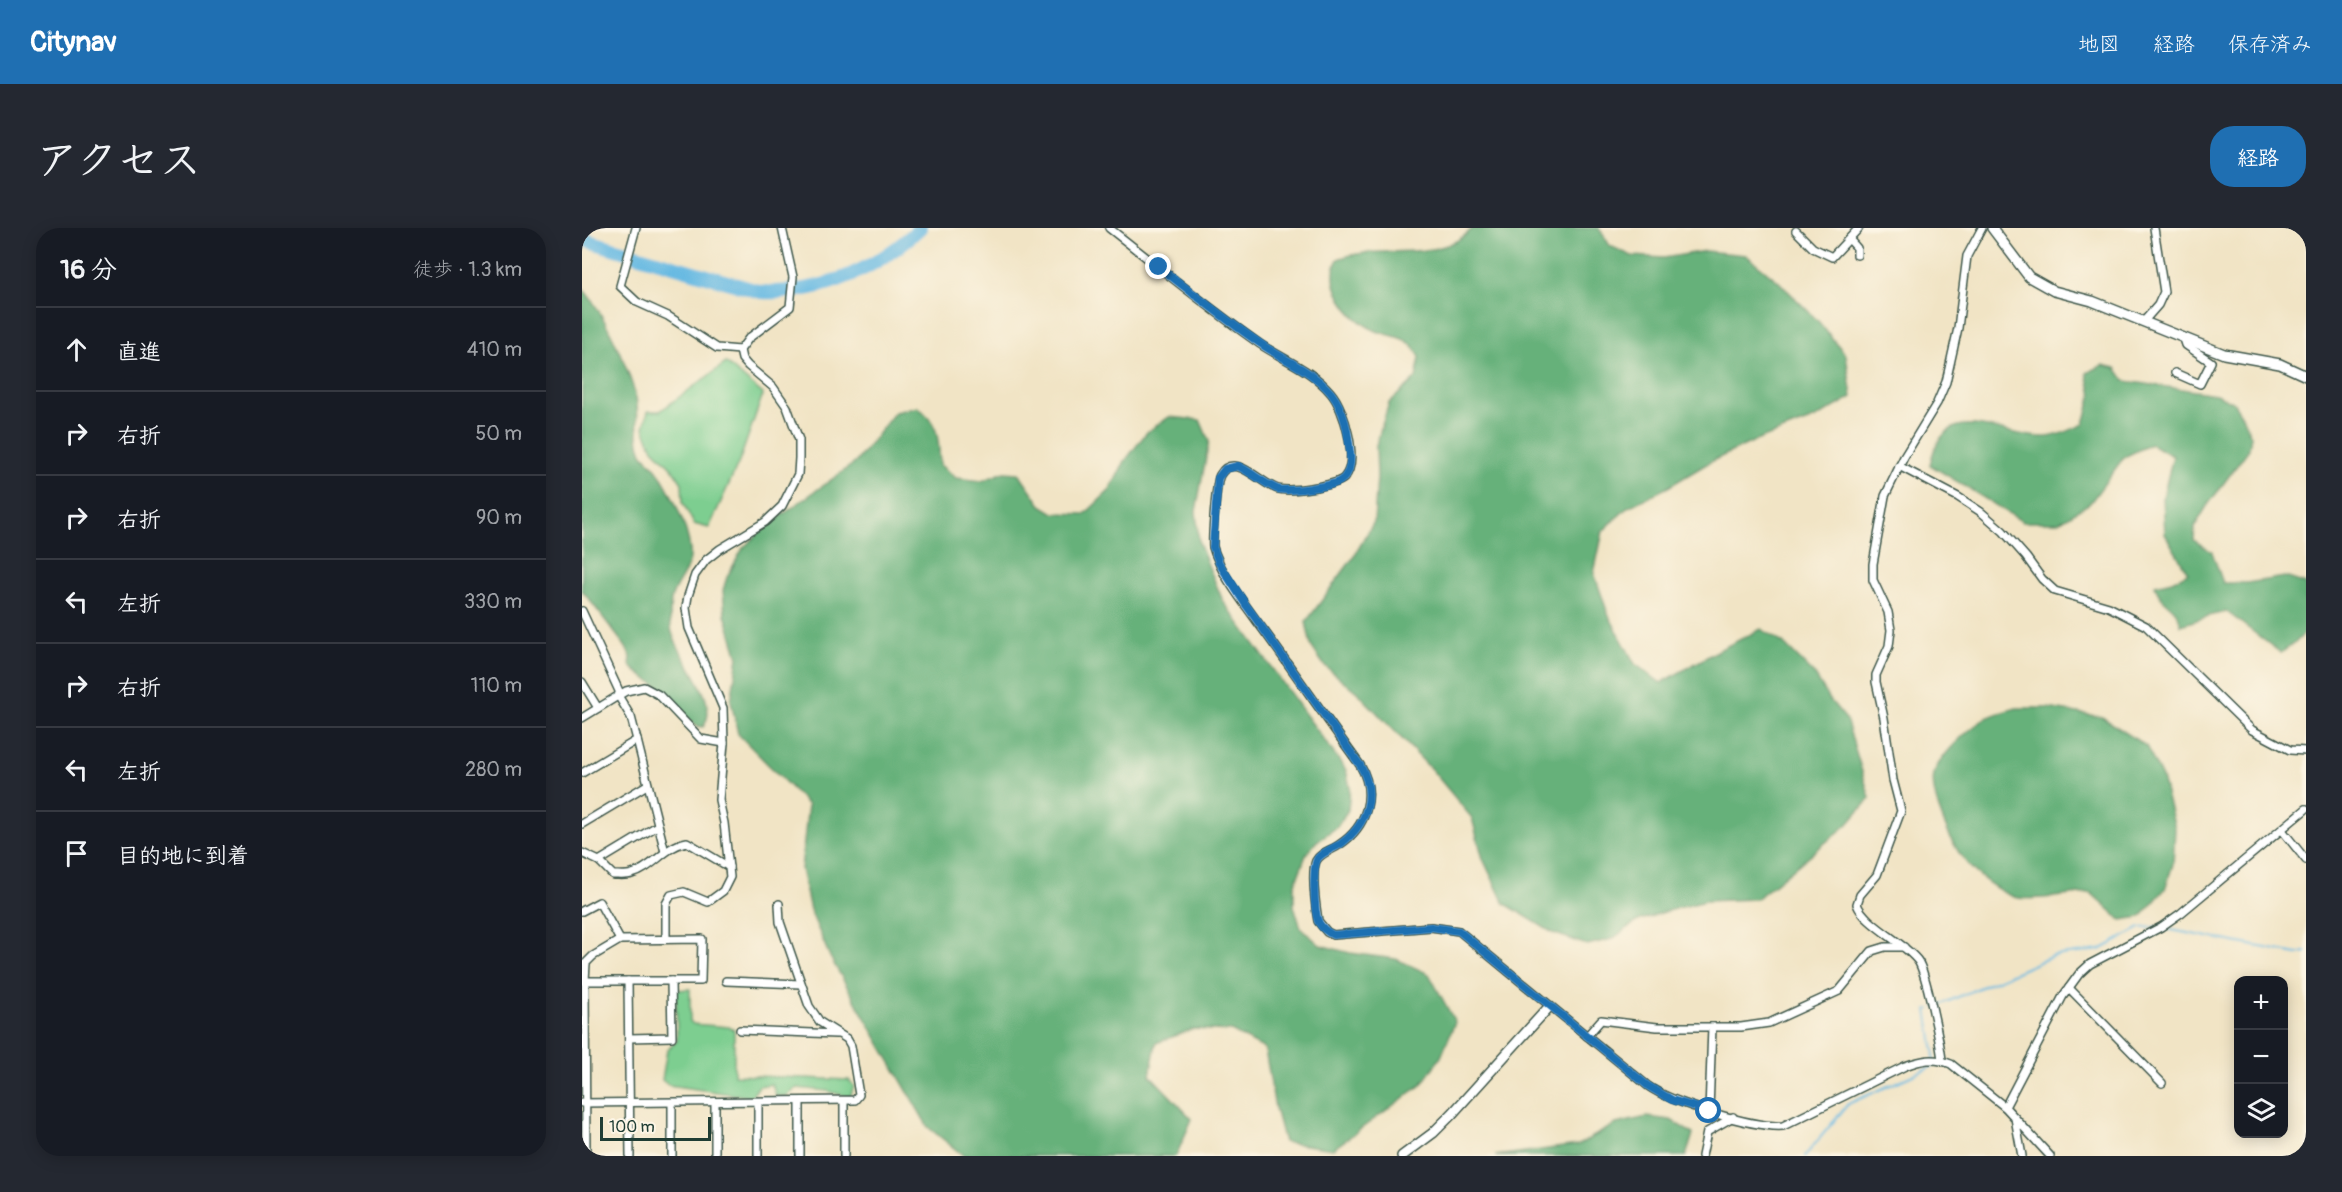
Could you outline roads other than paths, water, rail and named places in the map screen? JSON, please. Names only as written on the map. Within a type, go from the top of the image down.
[{"type":"street","points":[[636,228],[620,286],[637,302],[668,316],[717,348],[740,351]]},
{"type":"street","points":[[666,939],[665,912],[668,898],[676,892],[684,892],[708,902],[729,884],[724,823],[719,800],[724,743],[723,708],[689,628],[686,608],[688,596],[695,575],[706,560],[765,522],[782,506],[798,474],[799,440],[787,407],[773,387],[742,359],[740,351],[749,338],[790,307],[793,285],[782,228]]},
{"type":"street","points":[[1109,228],[1221,316],[1263,346],[1308,372],[1333,395],[1345,419],[1351,462],[1349,470],[1343,478],[1324,486],[1278,489],[1242,468],[1231,466],[1225,469],[1218,478],[1213,547],[1219,563],[1246,605],[1360,765],[1369,786],[1367,810],[1361,823],[1341,844],[1321,855],[1315,863],[1318,921],[1327,932],[1333,935],[1431,927],[1459,931],[1549,1007],[1658,1093],[1686,1105],[1765,1125],[1783,1126],[1905,1066],[1926,1059],[1942,1060],[1951,1064],[2005,1107],[2050,1156]]},
{"type":"street","points":[[1796,231],[1813,248],[1832,257],[1859,228]]},
{"type":"street","points":[[1942,1060],[1940,1042],[1920,963],[1868,918],[1857,904],[1860,895],[1877,875],[1901,811],[1893,780],[1876,682],[1876,675],[1889,646],[1891,630],[1888,612],[1876,590],[1873,572],[1884,496],[1899,466],[1937,403],[1946,382],[1958,328],[1967,256],[1980,228]]},
{"type":"street","points":[[1992,228],[2030,277],[2054,291],[2092,301],[2224,354],[2280,364],[2306,376]]},
{"type":"street","points":[[2144,321],[2158,305],[2164,292],[2154,228]]},
{"type":"street","points":[[1849,239],[1857,248],[1857,255]]},
{"type":"street","points":[[2175,373],[2200,384],[2211,362],[2186,345],[2184,339]]},
{"type":"street","points":[[1899,466],[1958,497],[1981,512],[2003,531],[2042,579],[2055,591],[2109,607],[2146,626],[2252,730],[2290,750],[2306,751]]},
{"type":"street","points":[[582,611],[619,691],[619,697],[631,717],[664,852]]},
{"type":"street","points":[[582,682],[598,708]]},
{"type":"street","points":[[582,718],[632,688],[644,687],[659,695],[701,739],[724,743]]},
{"type":"street","points":[[582,773],[637,740]]},
{"type":"street","points":[[582,824],[647,785]]},
{"type":"street","points":[[2005,1107],[2069,988],[2090,964],[2161,927],[2181,913],[2306,809]]},
{"type":"street","points":[[599,861],[657,826]]},
{"type":"street","points":[[2282,830],[2306,860]]},
{"type":"street","points":[[582,853],[599,861],[613,875],[630,875],[676,844],[687,842],[729,867]]},
{"type":"street","points":[[582,911],[599,902],[620,940]]},
{"type":"street","points":[[584,1103],[844,1102],[855,1100],[860,1095],[851,1046],[847,1039],[820,1022],[809,1006],[780,922],[778,904]]},
{"type":"street","points":[[583,981],[701,981],[702,939],[620,940],[593,956],[586,963],[583,981],[586,1156]]},
{"type":"street","points":[[1587,1036],[1601,1020],[1657,1027],[1741,1027],[1776,1020],[1839,991],[1872,951],[1885,947],[1904,947]]},
{"type":"street","points":[[628,981],[630,1156]]},
{"type":"street","points":[[629,1038],[672,1038],[671,981]]},
{"type":"street","points":[[726,981],[801,984]]},
{"type":"street","points":[[2069,988],[2162,1083]]},
{"type":"street","points":[[1402,1156],[1433,1133],[1452,1114],[1549,1007]]},
{"type":"street","points":[[1709,1111],[1712,1027]]},
{"type":"street","points":[[740,1030],[837,1034]]},
{"type":"street","points":[[715,1102],[715,1156]]},
{"type":"street","points":[[758,1102],[758,1156]]},
{"type":"street","points":[[800,1102],[800,1156]]},
{"type":"street","points":[[844,1102],[844,1156]]},
{"type":"street","points":[[672,1103],[672,1156]]},
{"type":"street","points":[[1702,1156],[1707,1132],[1733,1117]]},
{"type":"street","points":[[2015,1118],[2022,1156]]},
{"type":"waterway","points":[[582,239],[761,292],[783,292],[826,284],[867,267],[903,243],[920,228]]},
{"type":"waterway","points":[[1935,1007],[2053,956],[2100,950],[2140,928],[2156,927]]},
{"type":"waterway","points":[[2161,928],[2297,954],[2306,952]]},
{"type":"waterway","points":[[1805,1156],[1848,1104],[1933,1066],[1934,1051],[1927,1010],[1930,1009]]}]
